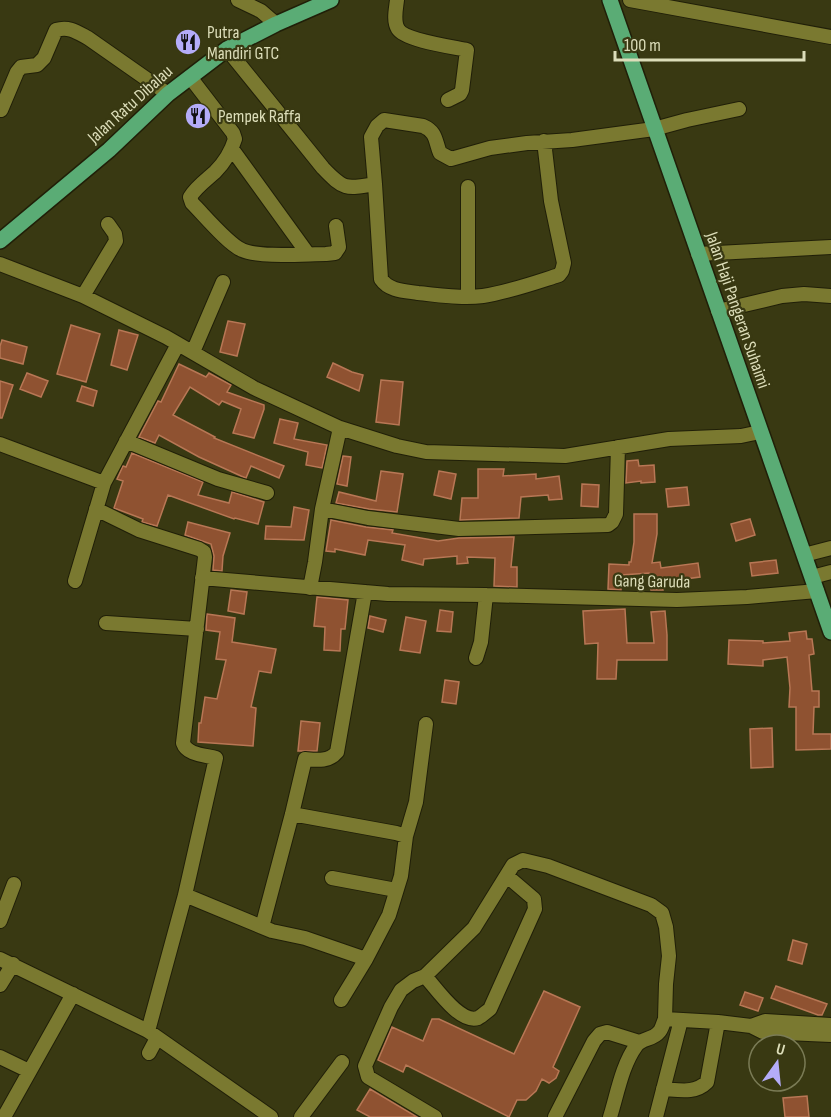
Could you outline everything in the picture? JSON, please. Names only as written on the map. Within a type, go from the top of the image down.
[{"type":"main road","name":"Jalan Ratu Dibalau","points":[[0,241],[109,150],[168,94],[227,49],[331,0]]},
{"type":"main road","name":"Jalan Haji Pangeran Suhaimi","points":[[610,0],[831,632]]},
{"type":"street","points":[[238,0],[255,4],[276,24]]},
{"type":"street","points":[[397,0],[396,25],[401,33],[432,43],[466,50],[462,90],[460,94],[448,100]]},
{"type":"street","points":[[630,0],[831,36]]},
{"type":"street","points":[[2,110],[17,72],[21,67],[37,65],[44,58],[56,30],[64,28],[88,38],[168,94]]},
{"type":"street","points":[[227,49],[323,168],[338,183],[346,187],[375,184]]},
{"type":"street","points":[[190,77],[236,140],[217,171],[190,197],[192,202],[233,244],[243,251],[260,255],[335,253],[339,247],[336,226]]},
{"type":"street","points":[[544,141],[552,212],[564,263],[559,275],[483,296],[468,297],[396,290],[384,283],[381,279],[371,137],[376,126],[384,120],[428,128],[433,132],[440,153],[450,159],[490,148],[526,142],[544,141],[572,140],[654,129],[739,110]]},
{"type":"street","points":[[232,149],[308,254]]},
{"type":"street","points":[[468,187],[468,297]]},
{"type":"street","points":[[83,296],[116,242],[115,234],[108,224]]},
{"type":"street","points":[[698,254],[831,247]]},
{"type":"street","points":[[0,264],[83,296],[193,352],[254,388],[340,428],[397,446],[426,452],[565,456],[669,439],[741,436],[760,432]]},
{"type":"street","points":[[193,352],[223,282]]},
{"type":"street","points":[[718,311],[782,296],[804,294],[831,296]]},
{"type":"street","points":[[75,581],[104,483],[178,344]]},
{"type":"street","points":[[310,588],[322,509],[340,428]]},
{"type":"street","points":[[126,441],[218,479],[267,493]]},
{"type":"street","points":[[0,444],[104,483]]},
{"type":"street","points":[[322,509],[368,518],[459,529],[608,525],[616,514],[618,447]]},
{"type":"street","points":[[96,509],[139,530],[199,549],[204,552],[205,557],[183,743],[188,750],[216,758],[149,1053]]},
{"type":"street","points":[[804,555],[831,548]]},
{"type":"street","name":"Gang Garuda","points":[[202,578],[365,592],[677,600],[747,597],[814,584],[831,572]]},
{"type":"street","points":[[262,927],[305,759],[327,759],[337,752],[365,592]]},
{"type":"street","points":[[476,658],[481,642],[486,595]]},
{"type":"street","points":[[106,623],[196,629]]},
{"type":"street","points":[[341,1000],[366,959],[388,915],[401,876],[406,836],[416,802],[426,724]]},
{"type":"street","points":[[292,814],[406,836]]},
{"type":"street","points":[[435,1117],[368,1077],[365,1066],[401,990],[425,976],[474,928],[513,865],[523,860],[548,866],[651,905],[662,913],[666,927],[669,956],[665,1019],[659,1032],[650,1039],[639,1042],[607,1032],[600,1035],[594,1041],[555,1117]]},
{"type":"street","points":[[425,976],[459,1014],[469,1018],[479,1018],[490,1009],[535,909],[534,899],[507,876]]},
{"type":"street","points":[[332,878],[396,890]]},
{"type":"street","points":[[0,921],[14,884]]},
{"type":"street","points":[[184,895],[272,931],[305,938],[366,959]]},
{"type":"street","points":[[0,985],[6,962],[73,994],[152,1035],[271,1117]]},
{"type":"street","points":[[4,1117],[73,994]]},
{"type":"street","points":[[665,1019],[751,1026],[763,1032],[831,1035]]},
{"type":"street","points":[[656,1117],[681,1020]]},
{"type":"street","points":[[751,1026],[765,1021],[831,1025]]},
{"type":"street","points":[[663,1089],[694,1091],[707,1082],[718,1022]]},
{"type":"street","points":[[610,1117],[627,1064],[639,1042]]},
{"type":"street","points":[[0,1057],[29,1071]]},
{"type":"street","points":[[301,1117],[342,1062]]},
{"type":"building","points":[[228,321],[245,324],[237,356],[220,352]]},
{"type":"building","points":[[71,325],[100,334],[86,382],[57,374]]},
{"type":"building","points":[[119,330],[138,335],[127,370],[111,365]]},
{"type":"building","points":[[2,340],[27,347],[23,364],[0,358]]},
{"type":"building","points":[[333,363],[363,375],[359,391],[327,377]]},
{"type":"building","points":[[179,364],[206,377],[209,373],[231,385],[227,392],[264,405],[264,409],[254,438],[233,433],[241,409],[222,401],[219,405],[190,387],[173,415],[214,438],[284,466],[279,478],[251,466],[246,478],[199,457],[159,435],[155,443],[139,437],[158,401],[161,402]]},
{"type":"building","points":[[27,373],[48,381],[41,397],[20,389]]},
{"type":"building","points":[[381,380],[403,382],[399,425],[376,422]]},
{"type":"building","points":[[0,381],[13,385],[2,418],[0,418]]},
{"type":"building","points":[[82,386],[97,391],[93,406],[77,401]]},
{"type":"building","points":[[280,419],[298,423],[294,439],[327,445],[322,468],[306,465],[308,452],[274,443]]},
{"type":"building","points":[[132,453],[203,482],[198,495],[229,503],[232,492],[264,502],[258,524],[234,519],[168,495],[157,526],[142,522],[143,519],[114,508],[123,481],[117,479]]},
{"type":"building","points":[[343,456],[351,457],[347,486],[337,484]]},
{"type":"building","points":[[638,460],[639,466],[654,465],[655,482],[626,483],[627,461]]},
{"type":"building","points":[[478,469],[504,469],[503,476],[536,474],[536,479],[559,476],[562,499],[549,500],[548,495],[521,497],[519,518],[460,520],[462,498],[478,498]]},
{"type":"building","points":[[381,471],[403,474],[397,512],[336,503],[339,492],[376,501]]},
{"type":"building","points":[[439,471],[456,474],[451,499],[434,495]]},
{"type":"building","points":[[582,484],[599,485],[598,507],[581,506]]},
{"type":"building","points":[[687,487],[689,505],[668,507],[666,489]]},
{"type":"building","points":[[294,507],[309,510],[304,540],[265,539],[266,526],[291,527]]},
{"type":"building","points":[[634,514],[657,514],[657,534],[652,563],[660,562],[661,568],[698,563],[700,577],[662,582],[663,590],[651,590],[649,573],[622,575],[621,590],[608,589],[609,564],[629,565],[631,562]]},
{"type":"building","points":[[750,519],[755,535],[736,541],[731,524]]},
{"type":"building","points":[[331,520],[393,530],[392,533],[438,541],[459,538],[514,537],[511,567],[517,567],[517,587],[494,586],[495,558],[467,557],[468,563],[457,564],[457,556],[424,559],[423,565],[402,560],[405,545],[368,540],[365,555],[335,549],[335,552],[326,551]]},
{"type":"building","points":[[188,522],[230,533],[223,556],[222,571],[213,570],[214,556],[211,544],[185,535]]},
{"type":"building","points":[[776,560],[778,573],[752,576],[750,563]]},
{"type":"building","points":[[231,590],[247,592],[244,614],[228,611]]},
{"type":"building","points":[[317,597],[348,600],[345,629],[341,629],[340,651],[324,650],[325,627],[314,626]]},
{"type":"building","points":[[625,609],[627,643],[654,643],[651,612],[665,611],[667,660],[617,660],[616,679],[597,679],[598,643],[585,644],[583,611]]},
{"type":"building","points":[[440,610],[453,612],[451,632],[437,631]]},
{"type":"building","points":[[207,614],[235,618],[232,642],[276,649],[271,673],[259,671],[251,707],[256,708],[253,746],[198,742],[199,723],[201,723],[205,697],[217,699],[226,660],[216,659],[220,632],[206,630]]},
{"type":"building","points":[[370,616],[386,620],[383,632],[368,628]]},
{"type":"building","points":[[406,617],[426,621],[420,653],[400,650]]},
{"type":"building","points":[[806,631],[807,639],[812,639],[814,654],[809,655],[812,691],[819,691],[819,707],[814,707],[813,734],[831,734],[831,749],[796,750],[796,707],[789,707],[787,657],[763,660],[763,666],[728,664],[729,640],[763,641],[763,643],[790,641],[789,633]]},
{"type":"building","points":[[445,680],[459,682],[456,704],[442,702]]},
{"type":"building","points":[[301,721],[320,723],[317,751],[298,751]]},
{"type":"building","points":[[772,728],[773,767],[751,768],[750,729]]},
{"type":"building","points":[[793,940],[807,944],[802,964],[788,960]]},
{"type":"building","points":[[776,986],[827,1004],[822,1015],[771,998]]},
{"type":"building","points":[[544,991],[580,1007],[553,1067],[559,1071],[556,1078],[549,1083],[542,1079],[536,1091],[526,1100],[517,1100],[509,1117],[406,1065],[403,1072],[378,1060],[392,1027],[423,1041],[432,1019],[439,1019],[514,1054]]},
{"type":"building","points":[[745,992],[763,998],[758,1011],[740,1005]]},
{"type":"building","points":[[370,1089],[417,1117],[370,1117],[357,1110]]},
{"type":"building","points":[[807,1096],[809,1117],[785,1117],[783,1098]]},
{"type":"place","name":"Putra Mandiri GTC","points":[[188,42]]},
{"type":"place","name":"Pempek Raffa","points":[[198,116]]}]
